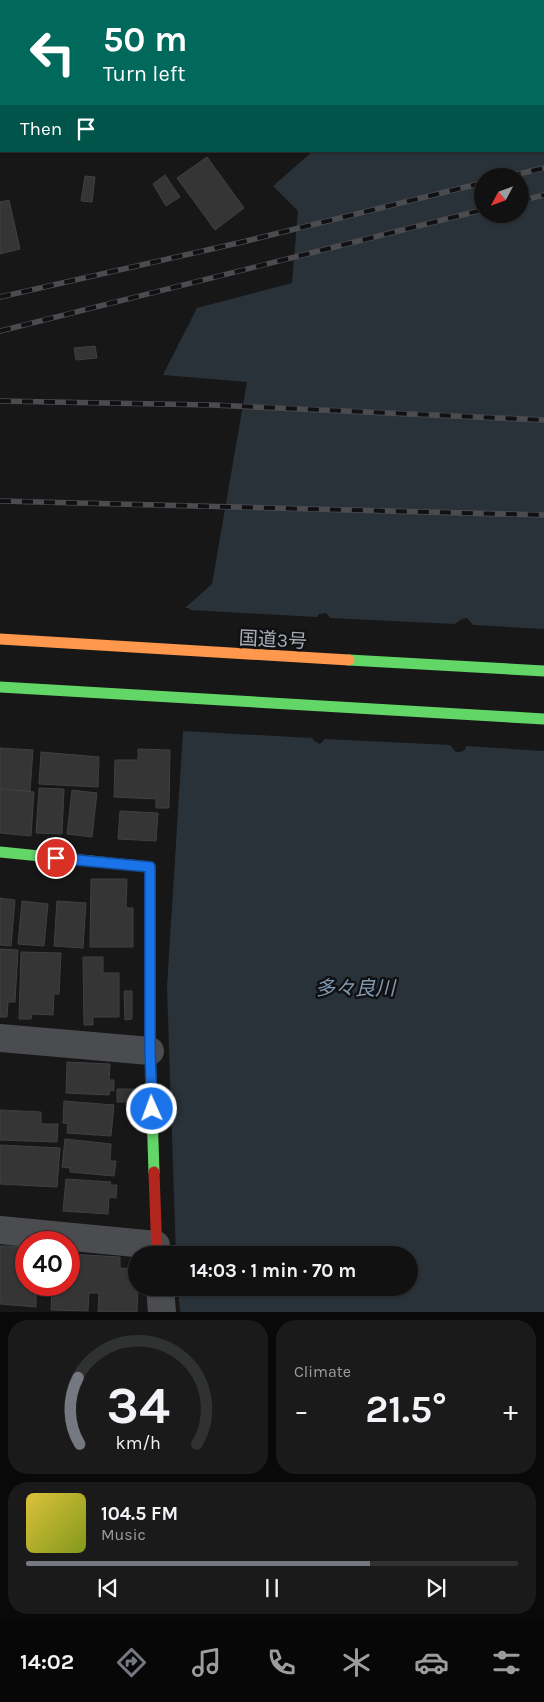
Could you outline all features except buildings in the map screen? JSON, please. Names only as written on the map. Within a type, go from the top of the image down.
[{"type":"main road","name":"国道3号","points":[[0,639],[177,651],[544,671]]},
{"type":"main road","points":[[0,687],[544,719]]},
{"type":"main road","points":[[0,852],[150,867],[150,1051],[157,1246]]},
{"type":"street","points":[[0,1038],[150,1051]]},
{"type":"street","points":[[0,1230],[128,1246]]},
{"type":"street","points":[[161,1296],[162,1312]]},
{"type":"water","name":"多々良川","points":[[312,152],[544,152],[544,1312],[180,1312],[179,1296],[418,1296],[418,1246],[176,1246],[167,987],[183,731],[185,608],[212,584],[247,382],[163,375],[197,308],[292,283],[298,211],[273,186]]},
{"type":"pier","points":[[184,605],[185,608],[190,610],[317,617],[319,614],[326,613],[330,618],[455,624],[467,618],[473,625],[544,629],[544,751],[466,746],[465,750],[456,752],[450,745],[325,739],[320,744],[312,738],[183,731],[183,734],[180,734],[182,608]]},
{"type":"railway","points":[[529,172],[544,168]]},
{"type":"railway","points":[[0,297],[238,243],[474,185]]},
{"type":"railway","points":[[529,199],[544,195]]},
{"type":"railway","points":[[0,331],[474,212]]},
{"type":"railway","points":[[0,401],[212,405],[544,420]]},
{"type":"railway","points":[[0,501],[544,515]]},
{"type":"traffic: fast","points":[[349,660],[544,671]]},
{"type":"traffic: fast","points":[[0,687],[544,719]]},
{"type":"traffic: fast","points":[[0,852],[150,867],[150,1051],[154,1172]]},
{"type":"traffic: slow","points":[[0,639],[349,660]]},
{"type":"traffic: jam","points":[[154,1172],[157,1246]]},
{"type":"route","points":[[56,858],[150,867],[150,1051],[152,1109]]}]
